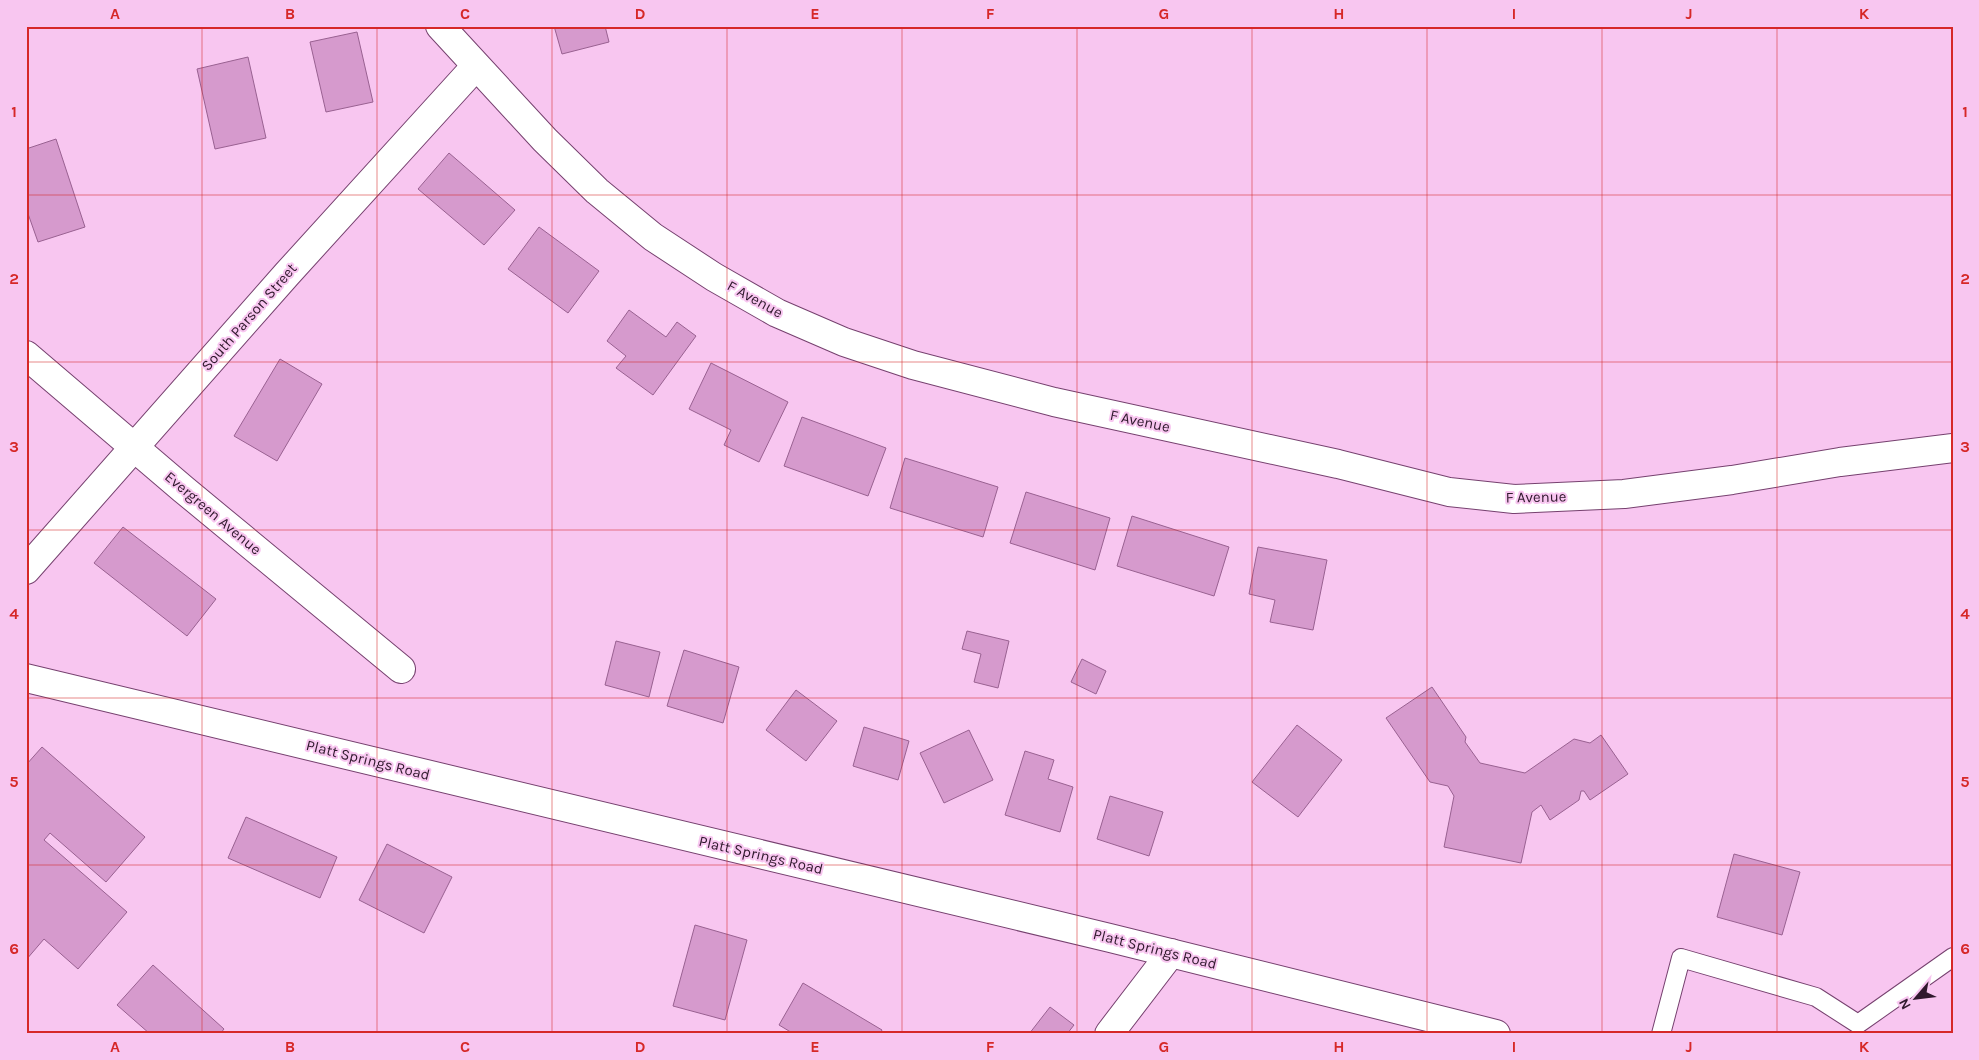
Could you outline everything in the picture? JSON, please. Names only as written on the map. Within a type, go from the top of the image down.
[{"type":"street","name":"F Avenue","points":[[440,26],[545,140],[597,191],[653,237],[714,277],[777,313],[844,342],[913,364],[1054,402],[1338,464],[1449,492],[1514,499],[1624,494],[1732,480],[1840,462],[1953,448]]},
{"type":"street","name":"South Parson Street","points":[[26,570],[287,274],[476,66]]},
{"type":"street","name":"Evergreen Avenue","points":[[26,355],[401,669]]},
{"type":"street","name":"Platt Springs Road","points":[[26,678],[1171,953],[1496,1034]]},
{"type":"street","points":[[1109,1034],[1171,953]]},
{"type":"lane","points":[[1661,1034],[1681,958],[1816,997],[1858,1024],[1953,957]]},
{"type":"building","points":[[554,26],[605,26],[609,42],[562,54]]},
{"type":"building","points":[[357,32],[373,102],[326,112],[310,42]]},
{"type":"building","points":[[248,57],[266,138],[215,149],[197,69]]},
{"type":"building","points":[[56,139],[85,227],[38,242],[26,208],[26,149]]},
{"type":"building","points":[[449,153],[515,210],[484,245],[418,189]]},
{"type":"building","points":[[539,227],[599,271],[568,313],[508,269]]},
{"type":"building","points":[[629,310],[666,337],[677,322],[696,336],[653,395],[616,368],[626,356],[607,341]]},
{"type":"building","points":[[280,359],[322,384],[277,461],[234,436]]},
{"type":"building","points":[[711,363],[788,402],[759,462],[724,445],[731,430],[689,409]]},
{"type":"building","points":[[802,417],[886,448],[868,496],[784,466]]},
{"type":"building","points":[[905,458],[998,487],[983,537],[890,508]]},
{"type":"building","points":[[1026,492],[1110,518],[1095,570],[1010,543]]},
{"type":"building","points":[[1132,516],[1229,547],[1214,596],[1117,566]]},
{"type":"building","points":[[123,527],[216,599],[187,636],[94,563]]},
{"type":"building","points":[[1258,547],[1327,560],[1313,630],[1270,622],[1275,600],[1249,594]]},
{"type":"building","points":[[967,631],[1009,641],[998,688],[974,682],[981,654],[962,649]]},
{"type":"building","points":[[616,641],[660,652],[649,697],[605,685]]},
{"type":"building","points":[[684,650],[739,667],[723,723],[667,706]]},
{"type":"building","points":[[1082,659],[1106,671],[1096,694],[1071,682]]},
{"type":"building","points":[[1432,687],[1466,737],[1465,742],[1480,763],[1525,773],[1574,739],[1590,743],[1601,735],[1628,774],[1590,800],[1584,791],[1581,791],[1579,800],[1550,820],[1541,805],[1532,812],[1521,863],[1444,847],[1454,796],[1448,786],[1430,782],[1386,718]]},
{"type":"building","points":[[796,690],[837,721],[806,761],[766,730]]},
{"type":"building","points":[[1297,725],[1342,760],[1298,817],[1252,782]]},
{"type":"building","points":[[864,727],[909,741],[898,780],[853,766]]},
{"type":"building","points":[[969,730],[993,780],[944,803],[920,753]]},
{"type":"building","points":[[42,747],[145,837],[106,882],[50,833],[44,840],[127,912],[78,969],[44,939],[26,960],[26,765]]},
{"type":"building","points":[[1025,751],[1054,760],[1048,779],[1073,787],[1060,832],[1005,815]]},
{"type":"building","points":[[1110,796],[1163,812],[1149,856],[1097,839]]},
{"type":"building","points":[[246,817],[337,857],[320,898],[228,858]]},
{"type":"building","points":[[387,844],[452,877],[424,933],[359,900]]},
{"type":"building","points":[[1734,854],[1800,872],[1782,935],[1717,917]]},
{"type":"building","points":[[695,925],[747,940],[725,1020],[673,1006]]},
{"type":"building","points":[[153,965],[224,1029],[220,1034],[150,1034],[117,1005]]},
{"type":"building","points":[[803,983],[882,1030],[880,1034],[794,1034],[779,1025]]},
{"type":"building","points":[[1050,1007],[1074,1025],[1067,1034],[1029,1034]]}]
